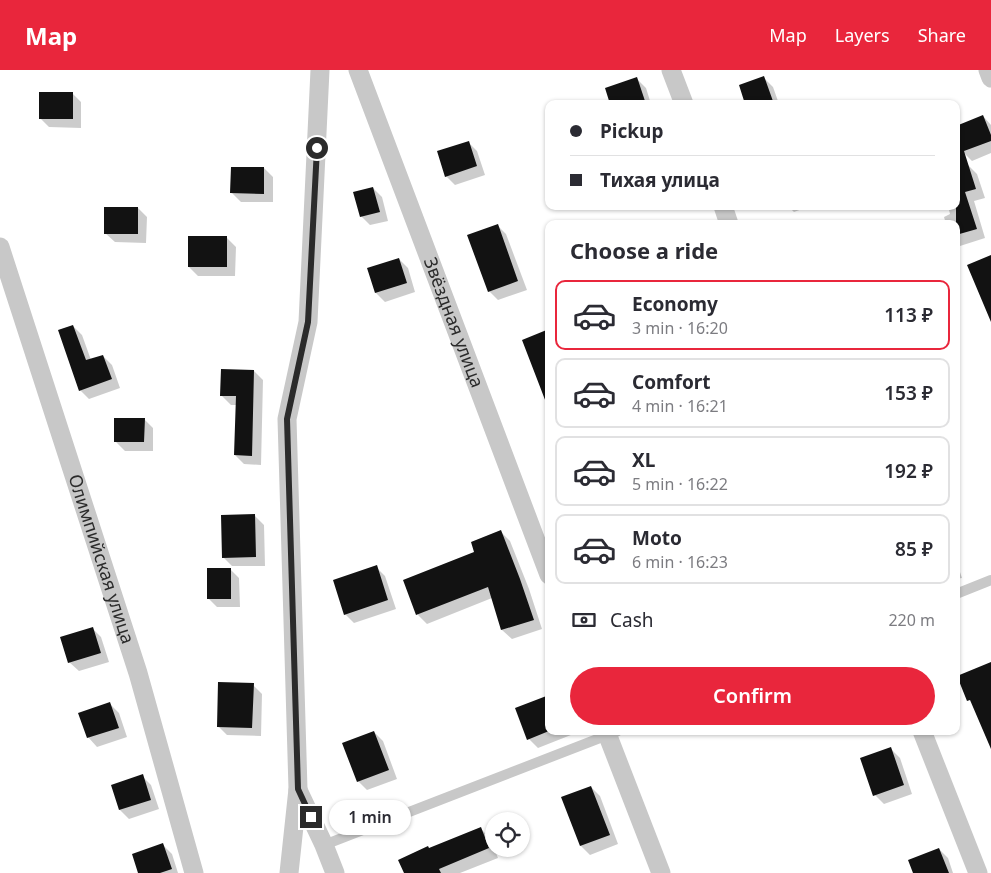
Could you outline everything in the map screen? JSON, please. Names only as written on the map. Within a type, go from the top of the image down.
[{"type":"street","points":[[289,873],[298,789],[287,419],[308,322],[320,70]]},
{"type":"street","name":"Звёздная улица","points":[[358,70],[545,564]]},
{"type":"street","points":[[671,70],[682,100]]},
{"type":"street","points":[[988,70],[991,78]]},
{"type":"street","name":"Олимпийская улица","points":[[0,247],[138,673],[194,873]]},
{"type":"street","points":[[611,735],[661,873]]},
{"type":"street","points":[[924,735],[978,873]]},
{"type":"street","points":[[298,789],[335,873]]},
{"type":"lane","points":[[960,592],[991,580]]},
{"type":"lane","points":[[324,845],[605,735]]},
{"type":"building","points":[[764,76],[773,100],[744,100],[739,85]]},
{"type":"building","points":[[637,77],[645,100],[609,100],[605,88]]},
{"type":"building","points":[[39,92],[73,92],[73,119],[39,119]]},
{"type":"building","points":[[983,115],[991,135],[991,141],[964,151],[976,189],[965,192],[977,229],[960,234],[960,220],[956,220],[956,210],[960,210],[960,124]]},
{"type":"building","points":[[469,141],[477,166],[445,177],[437,151]]},
{"type":"building","points":[[231,167],[264,167],[264,194],[230,193]]},
{"type":"building","points":[[373,187],[380,212],[360,217],[353,192]]},
{"type":"building","points":[[104,207],[138,207],[138,234],[104,234]]},
{"type":"building","points":[[498,224],[518,281],[488,292],[467,235]]},
{"type":"building","points":[[188,236],[227,236],[227,267],[188,267]]},
{"type":"building","points":[[991,255],[991,322],[967,265]]},
{"type":"building","points":[[399,258],[407,283],[375,293],[367,268]]},
{"type":"building","points":[[73,325],[86,360],[103,355],[112,379],[79,391],[58,330]]},
{"type":"building","points":[[545,331],[545,400],[522,340]]},
{"type":"building","points":[[221,369],[254,370],[252,456],[234,455],[236,396],[220,396]]},
{"type":"building","points":[[114,418],[145,418],[144,442],[114,442]]},
{"type":"building","points":[[255,514],[256,557],[222,558],[221,515]]},
{"type":"building","points":[[501,530],[534,620],[501,630],[488,587],[416,615],[403,580],[474,552],[471,542]]},
{"type":"building","points":[[377,565],[388,600],[344,615],[333,580]]},
{"type":"building","points":[[207,568],[231,568],[231,599],[207,599]]},
{"type":"building","points":[[93,627],[101,653],[68,663],[60,637]]},
{"type":"building","points":[[991,662],[991,749],[970,700],[967,701],[960,684],[960,675]]},
{"type":"building","points":[[218,682],[254,683],[252,728],[217,727]]},
{"type":"building","points":[[545,697],[545,733],[527,740],[515,708]]},
{"type":"building","points":[[110,702],[119,728],[87,738],[78,713]]},
{"type":"building","points":[[374,731],[389,770],[357,782],[342,743]]},
{"type":"building","points":[[891,747],[904,785],[873,796],[860,758]]},
{"type":"building","points":[[143,774],[151,800],[119,810],[111,785]]},
{"type":"building","points":[[591,786],[610,835],[580,846],[561,797]]},
{"type":"building","points":[[481,827],[485,838],[485,850],[439,869],[441,873],[404,873],[398,860],[428,846],[429,848]]},
{"type":"building","points":[[163,843],[172,869],[160,873],[138,873],[132,854]]},
{"type":"building","points":[[939,848],[949,873],[913,873],[908,860]]},
{"type":"route","points":[[311,817],[298,789],[287,419],[308,322],[317,148]]}]
